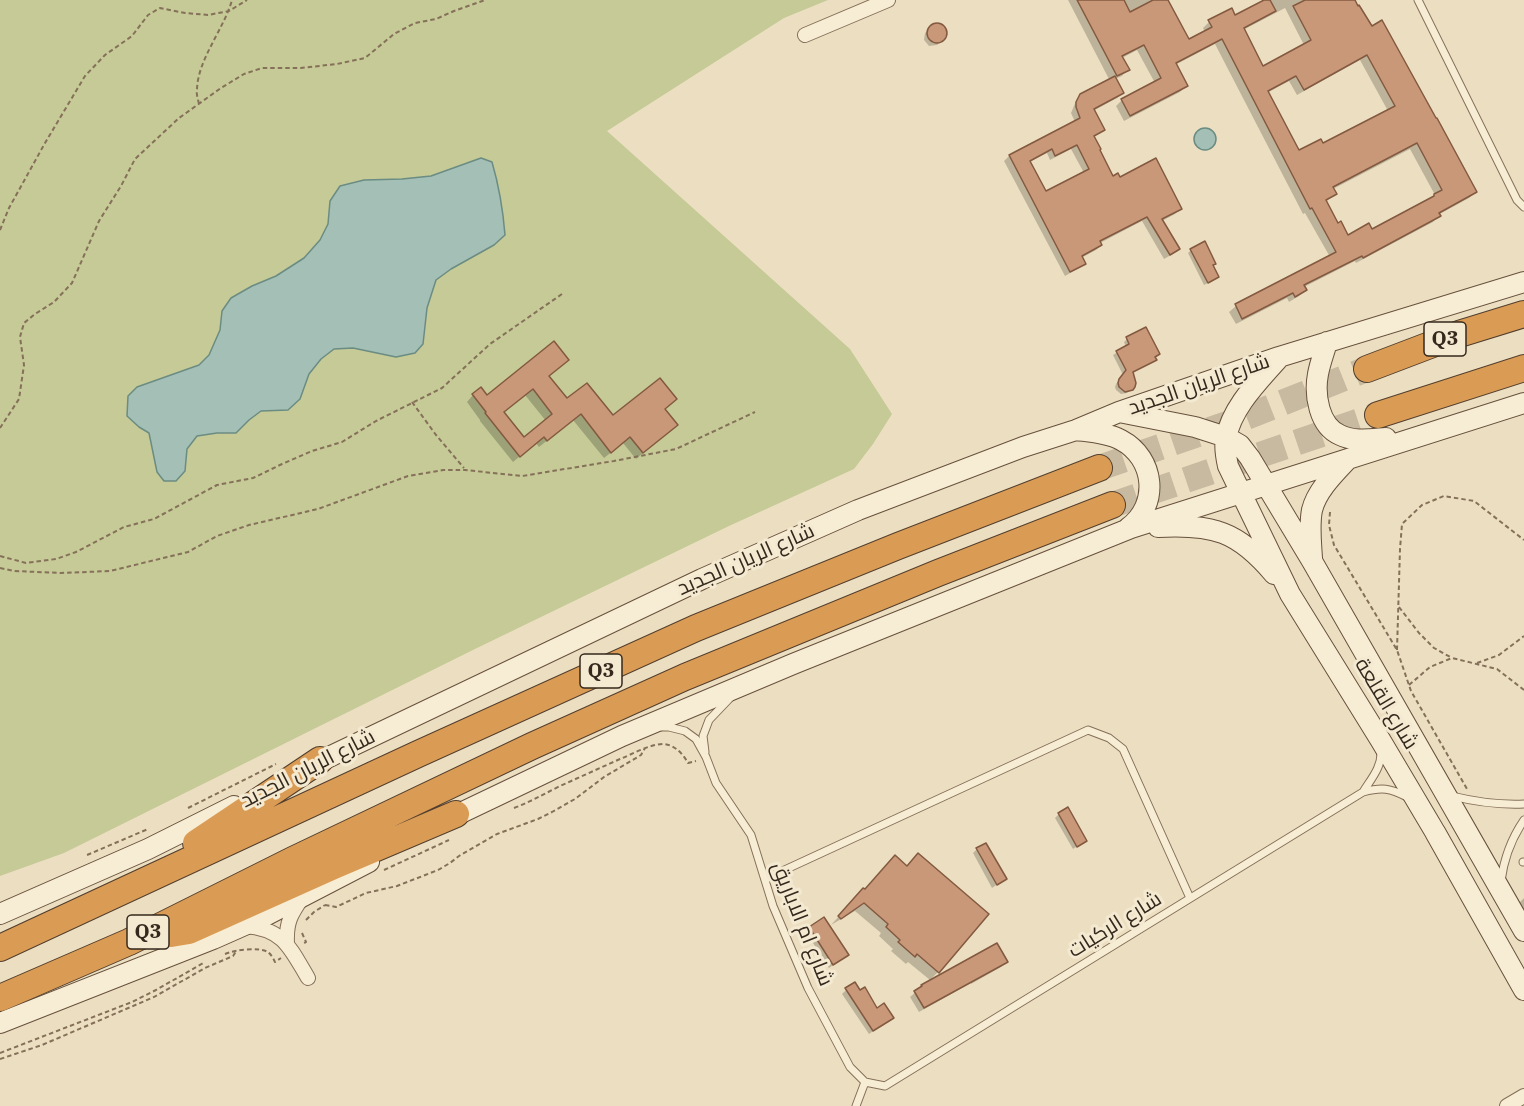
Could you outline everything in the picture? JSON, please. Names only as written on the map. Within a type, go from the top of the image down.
[{"type":"highway","name":"Q3","points":[[1367,369],[1459,334],[1524,314]]},
{"type":"highway","name":"Q3","points":[[1378,415],[1524,368]]},
{"type":"highway","name":"شارع الريان الجديد","points":[[0,948],[696,628],[1099,468]]},
{"type":"highway","name":"Q3","points":[[0,998],[129,942],[293,860],[685,676],[1112,505]]},
{"type":"highway","points":[[112,896],[209,835],[320,760]]},
{"type":"highway","points":[[129,942],[189,931],[456,814]]},
{"type":"main road","name":"شارع الريان الجديد","points":[[0,915],[148,849],[320,760],[691,584],[858,510],[1119,412],[1279,357],[1524,282]]},
{"type":"main road","points":[[1327,342],[1318,374],[1317,388],[1320,412],[1329,429],[1342,436],[1360,440],[1416,437]]},
{"type":"main road","name":"شارع القلعة","points":[[1279,357],[1241,403],[1226,437],[1228,466],[1290,594],[1381,741],[1524,990]]},
{"type":"main road","points":[[0,1023],[244,925],[341,878],[456,814],[640,728],[748,683],[1126,531],[1524,403]]},
{"type":"main road","name":"شارع القلعة","points":[[1119,412],[1195,428],[1226,437],[1240,445],[1267,485],[1312,561],[1524,932]]},
{"type":"main road","points":[[1076,430],[1120,439],[1134,448],[1144,461],[1150,477],[1148,502],[1145,510],[1126,531]]},
{"type":"main road","points":[[1312,561],[1310,524],[1313,508],[1320,492],[1349,458]]},
{"type":"main road","points":[[1126,531],[1181,525],[1208,528],[1237,539],[1261,558],[1290,594]]},
{"type":"street","points":[[805,35],[888,0]]},
{"type":"street","points":[[287,943],[286,930],[290,916],[303,897]]},
{"type":"street","points":[[244,925],[270,930],[287,943],[308,978]]},
{"type":"street","points":[[1507,1106],[1524,1096]]},
{"type":"lane","points":[[1418,0],[1517,200],[1524,207]]},
{"type":"lane","name":"شارع ام الاباريق","points":[[706,757],[703,736],[709,720],[723,704],[748,683]]},
{"type":"lane","name":"شارع ام الاباريق","points":[[640,728],[669,727],[685,731],[696,739],[716,783],[751,835],[773,906],[808,988],[850,1067],[865,1082]]},
{"type":"lane","points":[[765,879],[1088,730],[1109,738],[1123,749],[1190,898]]},
{"type":"lane","name":"شارع الركيات","points":[[1363,792],[1382,760],[1381,741]]},
{"type":"lane","name":"شارع الركيات","points":[[865,1082],[885,1086],[1363,792],[1378,788],[1396,791],[1417,803]]},
{"type":"lane","points":[[1445,794],[1474,802],[1524,804]]},
{"type":"lane","points":[[1500,889],[1503,863],[1513,836],[1524,820]]},
{"type":"lane","points":[[856,1106],[865,1082]]},
{"type":"path","points":[[199,104],[196,91],[199,76],[232,0]]},
{"type":"path","points":[[0,230],[9,208],[85,76],[105,55],[132,36],[147,15],[160,8],[208,15],[229,11],[247,0]]},
{"type":"path","points":[[0,428],[19,399],[24,365],[20,337],[24,324],[34,314],[54,302],[72,283],[99,221],[135,159],[179,118],[244,74],[262,68],[301,68],[365,58],[394,34],[415,23],[436,19],[485,0]]},
{"type":"path","points":[[0,556],[26,563],[66,556],[124,527],[154,519],[217,485],[253,478],[302,455],[342,442],[376,421],[441,388],[490,344],[562,294]]},
{"type":"path","points":[[412,402],[465,470]]},
{"type":"path","points":[[0,568],[14,571],[62,573],[110,571],[188,552],[217,536],[249,525],[318,509],[408,476],[443,470],[465,470],[522,476],[666,451],[686,445],[755,412]]},
{"type":"path","points":[[1397,650],[1402,524],[1422,505],[1444,496],[1474,501],[1524,540]]},
{"type":"path","points":[[1330,508],[1329,525],[1334,545],[1397,650],[1411,691],[1474,802]]},
{"type":"path","points":[[1399,607],[1434,648],[1452,658],[1497,669],[1524,690]]},
{"type":"path","points":[[1476,664],[1499,654],[1524,636]]},
{"type":"path","points":[[1409,685],[1430,667],[1452,658]]},
{"type":"path","points":[[506,811],[533,801],[558,787],[645,748],[666,744],[678,750],[688,763],[706,757]]},
{"type":"path","points":[[335,899],[325,905],[336,907],[366,893],[397,886],[438,870],[497,834],[538,819],[575,799],[604,777],[641,755],[645,748]]},
{"type":"path","points":[[382,871],[450,840]]},
{"type":"path","points":[[0,1059],[42,1045],[154,998],[205,968],[233,956],[237,950],[223,955]]},
{"type":"path","points":[[0,1053],[121,1006],[156,990],[206,962]]},
{"type":"path","points":[[121,1006],[122,1012]]},
{"type":"green space","points":[[0,0],[828,0],[784,18],[607,131],[850,349],[892,414],[854,469],[729,526],[477,648],[64,853],[0,876]]},
{"type":"water","points":[[1205,128],[1213,131],[1216,139],[1213,147],[1205,150],[1197,147],[1194,139],[1197,131]]},
{"type":"water","points":[[481,158],[492,162],[505,235],[494,245],[436,280],[427,308],[423,344],[415,353],[396,357],[353,348],[334,349],[321,359],[309,374],[300,399],[288,410],[261,411],[236,433],[197,436],[187,449],[185,471],[176,481],[164,481],[157,472],[149,433],[127,416],[128,396],[137,387],[199,365],[209,355],[220,330],[222,311],[231,298],[276,276],[304,258],[320,240],[328,224],[330,201],[340,186],[364,180],[431,176]]},
{"type":"building","points":[[1077,0],[1124,0],[1130,12],[1153,0],[1168,0],[1189,39],[1212,27],[1208,20],[1232,8],[1235,15],[1264,0],[1270,0],[1276,11],[1244,28],[1263,66],[1311,40],[1293,6],[1305,0],[1355,0],[1372,26],[1382,20],[1477,192],[1439,213],[1441,216],[1363,258],[1362,256],[1304,285],[1307,290],[1295,297],[1293,293],[1242,319],[1235,304],[1336,252],[1312,208],[1310,209],[1222,39],[1176,63],[1188,86],[1130,116],[1121,99],[1161,78],[1144,45],[1122,56],[1130,70],[1117,76]],"holes":[[[1367,55],[1395,106],[1323,143],[1321,139],[1299,150],[1268,91],[1296,76],[1304,90]],[[1417,143],[1442,190],[1372,229],[1369,223],[1348,235],[1341,221],[1338,223],[1326,200],[1337,194],[1333,187]]]},
{"type":"building","points":[[937,23],[944,26],[947,33],[944,40],[937,43],[930,40],[927,33],[930,26]]},
{"type":"building","points":[[1115,76],[1124,93],[1094,109],[1105,130],[1094,136],[1113,176],[1118,173],[1120,177],[1156,158],[1182,209],[1162,219],[1180,249],[1170,255],[1147,217],[1100,241],[1102,245],[1082,256],[1086,264],[1070,272],[1009,155],[1080,118],[1076,102],[1080,94]],"holes":[[[1077,145],[1089,169],[1046,191],[1030,161],[1052,149],[1055,156]]]},
{"type":"building","points":[[1205,241],[1216,264],[1213,265],[1219,277],[1208,283],[1190,249]]},
{"type":"building","points":[[1146,327],[1160,354],[1155,357],[1157,360],[1133,372],[1135,387],[1125,392],[1118,383],[1126,370],[1116,351],[1129,344],[1126,337]]},
{"type":"building","points":[[554,341],[569,360],[549,376],[567,398],[587,383],[613,415],[660,378],[677,399],[665,409],[678,425],[643,453],[630,437],[611,453],[581,414],[547,441],[544,437],[520,457],[472,394],[481,387],[487,395]],"holes":[[[533,389],[552,414],[524,437],[504,412]]]},
{"type":"building","points":[[1068,807],[1087,841],[1077,847],[1058,813]]},
{"type":"building","points":[[986,843],[1007,879],[997,885],[976,848]]},
{"type":"building","points":[[918,853],[989,914],[939,973],[917,954],[915,957],[898,942],[900,940],[886,927],[888,924],[864,903],[841,919],[838,916],[895,855],[907,866]]},
{"type":"building","points":[[824,917],[849,955],[833,965],[809,927]]},
{"type":"building","points":[[997,943],[1008,962],[924,1008],[914,991]]},
{"type":"building","points":[[855,982],[860,990],[865,987],[877,1008],[884,1003],[894,1018],[873,1031],[845,988]]},
{"type":"tunnel","points":[[1099,468],[1239,420],[1367,369]]},
{"type":"tunnel","points":[[1112,505],[1378,415]]}]
